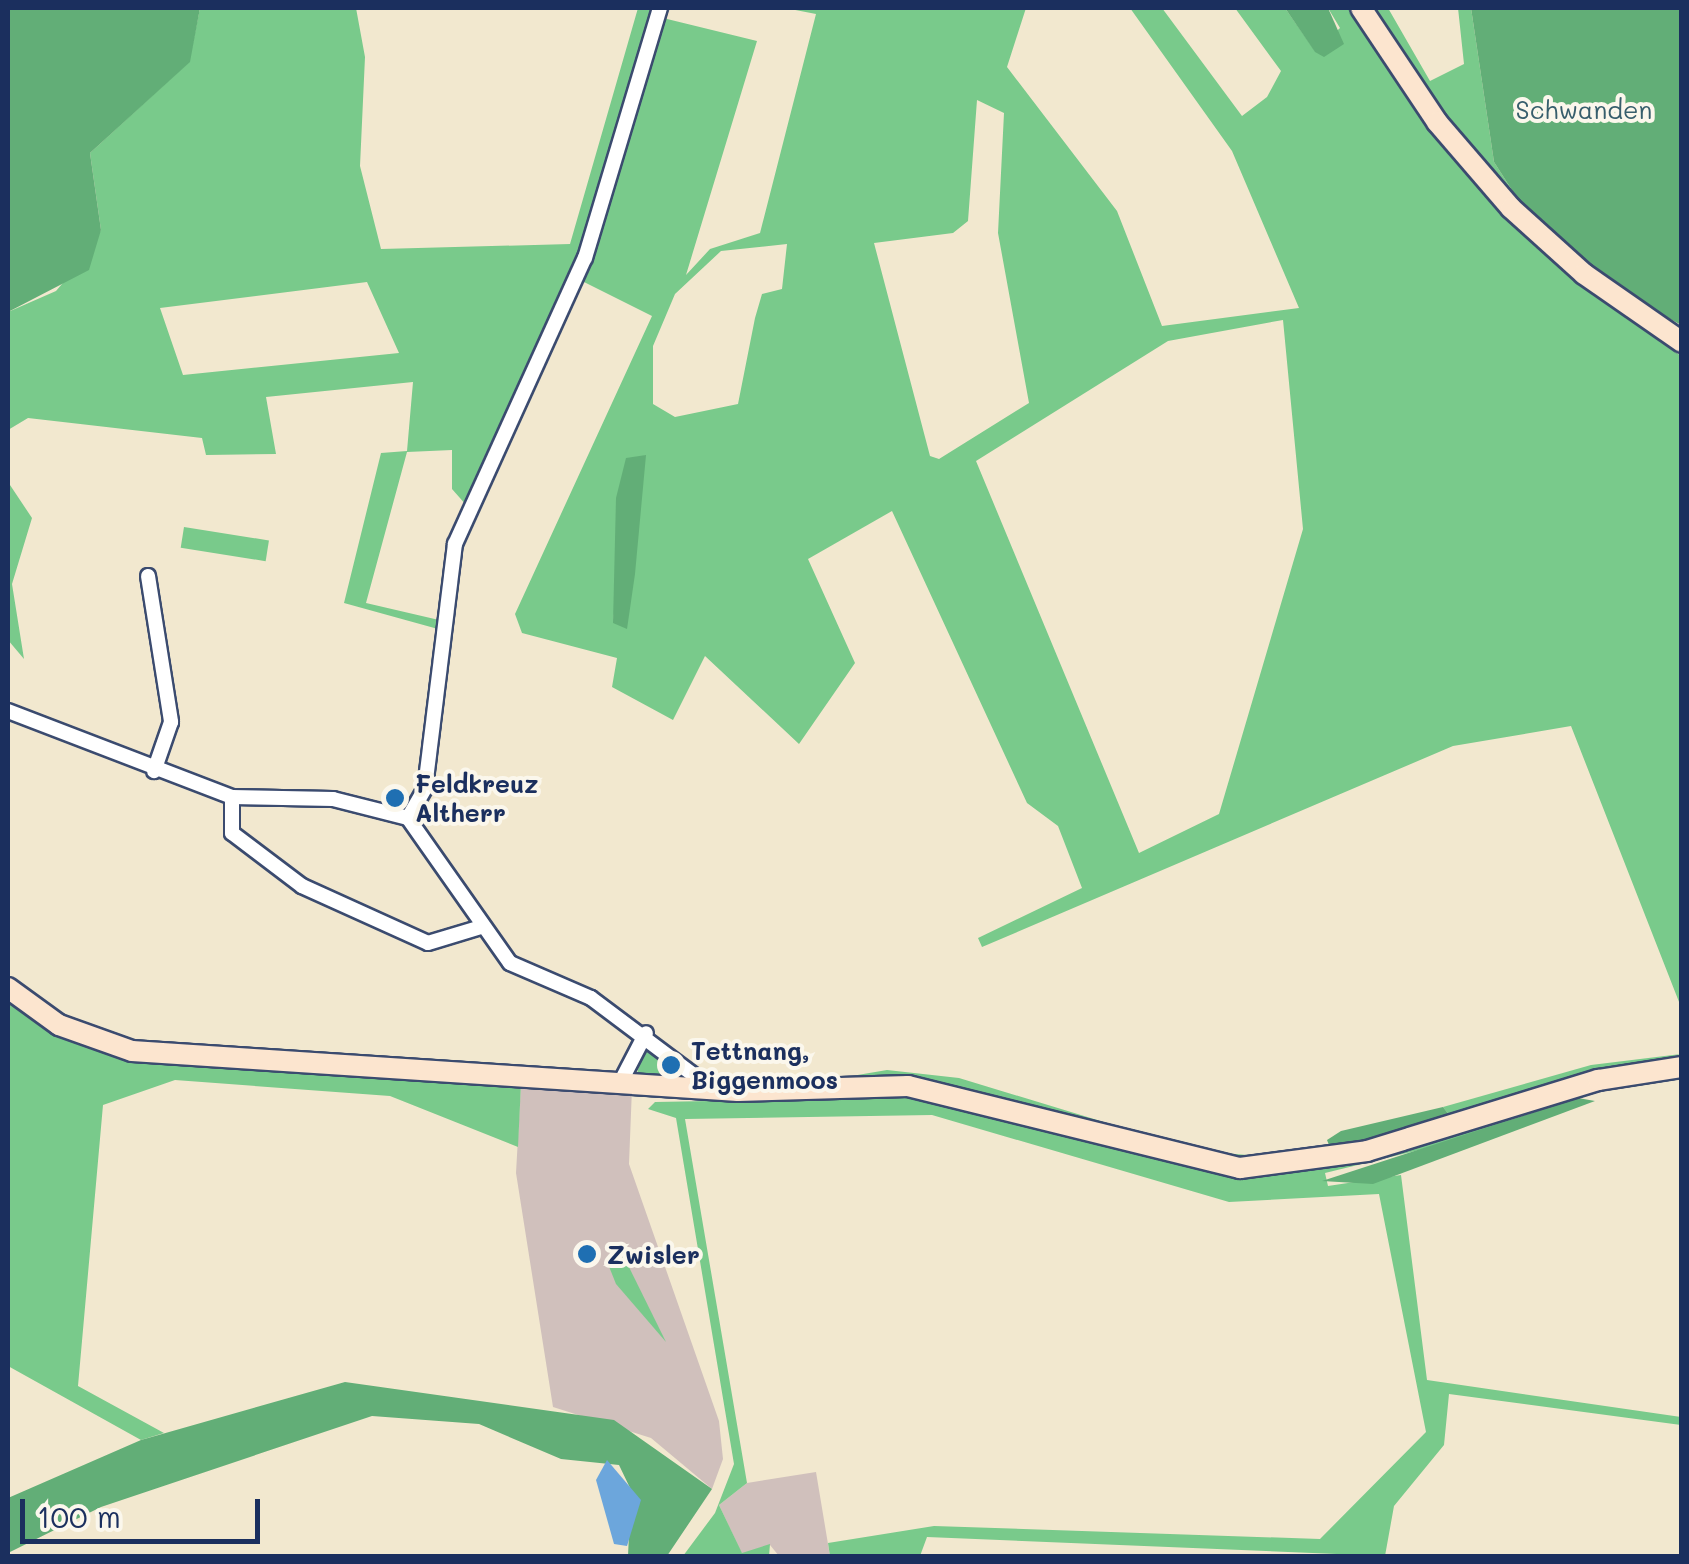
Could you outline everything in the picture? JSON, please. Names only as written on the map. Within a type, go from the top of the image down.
[{"type":"main road","points":[[1361,8],[1437,122],[1511,208],[1584,274],[1682,342]]},
{"type":"main road","points":[[8,988],[59,1025],[132,1051],[712,1089],[937,1089],[1192,1162],[1265,1168],[1408,1141],[1563,1090],[1682,1067]]},
{"type":"street","points":[[408,818],[425,788],[455,544],[585,258],[660,8]]},
{"type":"street","points":[[148,576],[171,722],[154,770]]},
{"type":"street","points":[[8,710],[154,770],[232,797],[333,800],[408,818],[510,963],[646,1033],[712,1089]]},
{"type":"street","points":[[232,797],[232,834],[302,886],[428,943],[482,927]]},
{"type":"street","points":[[620,1082],[646,1033]]},
{"type":"shaded area","points":[[521,1084],[632,1088],[629,1164],[719,1421],[723,1459],[712,1489],[651,1438],[553,1407],[516,1173]]},
{"type":"shaded area","points":[[816,1472],[830,1556],[779,1556],[770,1545],[742,1554],[719,1505],[747,1483]]},
{"type":"green space","points":[[8,8],[200,8],[190,62],[90,153],[101,230],[89,270],[8,312]]},
{"type":"green space","points":[[200,8],[356,8],[365,57],[360,166],[381,249],[570,244],[638,8],[656,8],[593,223],[467,506],[452,489],[452,450],[407,452],[366,603],[439,620],[438,629],[344,603],[381,453],[407,451],[413,382],[266,397],[276,454],[206,455],[202,438],[28,418],[8,430],[8,312],[56,291],[86,256],[101,230],[90,153],[189,62]],"holes":[[[367,282],[399,353],[183,375],[160,308]]]},
{"type":"green space","points":[[785,8],[1026,8],[1007,67],[1117,211],[1162,326],[1299,308],[1232,151],[1130,8],[1162,8],[1242,116],[1267,97],[1281,71],[1235,8],[1285,8],[1315,51],[1340,28],[1328,8],[1349,8],[1497,206],[1598,298],[1681,356],[1681,1007],[1571,726],[1453,746],[982,947],[978,938],[1082,888],[1058,826],[1027,803],[892,511],[808,559],[855,663],[799,744],[705,656],[673,720],[612,687],[617,658],[522,633],[515,614],[652,316],[580,280],[663,18],[757,41],[686,275],[710,249],[760,233],[816,14]],"holes":[[[977,100],[1004,113],[998,233],[1029,403],[939,459],[930,456],[874,243],[953,233],[968,221]],[[787,244],[782,289],[762,294],[738,404],[675,417],[653,404],[653,346],[675,294],[721,251]],[[1283,320],[1303,529],[1219,814],[1139,853],[976,461],[1168,341]],[[645,455],[613,623],[617,583]]]},
{"type":"green space","points":[[1285,8],[1328,8],[1344,44],[1324,57],[1315,52]]},
{"type":"green space","points":[[1370,8],[1388,8],[1430,81],[1464,64],[1458,8],[1471,8],[1494,162],[1524,209],[1422,88]]},
{"type":"green space","name":"Schwanden","points":[[1471,8],[1681,8],[1681,325],[1617,289],[1524,209],[1494,162]]},
{"type":"green space","points":[[646,455],[627,629],[613,623],[616,498],[626,458]]},
{"type":"green space","points":[[8,482],[32,518],[12,584],[24,659],[8,640]]},
{"type":"green space","points":[[184,527],[269,540],[266,561],[181,548]]},
{"type":"green space","points":[[8,998],[88,1048],[150,1063],[521,1084],[518,1147],[390,1096],[175,1080],[103,1105],[78,1386],[164,1433],[141,1440],[8,1366]]},
{"type":"green space","points":[[643,1048],[651,1049],[687,1079],[637,1074]]},
{"type":"green space","points":[[1681,1054],[1454,1121],[1443,1107],[1591,1065]]},
{"type":"green space","points":[[887,1070],[959,1078],[1199,1151],[1272,1157],[1235,1161],[950,1085],[828,1080]]},
{"type":"green space","points":[[1576,1094],[1460,1140],[1325,1173],[1328,1186],[1401,1175],[1427,1380],[1681,1417],[1681,1425],[1449,1394],[1444,1445],[1394,1506],[1385,1556],[927,1537],[920,1556],[830,1556],[828,1543],[934,1526],[1320,1539],[1426,1432],[1379,1194],[1229,1202],[932,1115],[685,1119],[747,1483],[719,1505],[742,1553],[770,1544],[769,1556],[683,1556],[715,1513],[734,1464],[676,1118],[648,1109],[655,1102],[917,1097],[1231,1177],[1385,1154]]},
{"type":"green space","points":[[1578,1098],[1595,1101],[1373,1184],[1322,1181]]},
{"type":"green space","points":[[1443,1107],[1454,1121],[1331,1150],[1327,1140],[1341,1131]]},
{"type":"green space","points":[[624,1257],[666,1342],[616,1284],[608,1264]]},
{"type":"green space","points":[[345,1382],[614,1420],[712,1489],[667,1556],[628,1556],[631,1490],[619,1465],[561,1459],[479,1424],[372,1416],[101,1507],[8,1553],[8,1498],[141,1440]]},
{"type":"water","points":[[607,1460],[641,1500],[627,1546],[614,1544],[596,1480]]},
{"type":"place","name":"Feldkreuz Altherr","points":[[395,798]]},
{"type":"place","name":"Tettnang, Biggenmoos","points":[[671,1065]]},
{"type":"place","name":"Zwisler","points":[[587,1254]]}]
